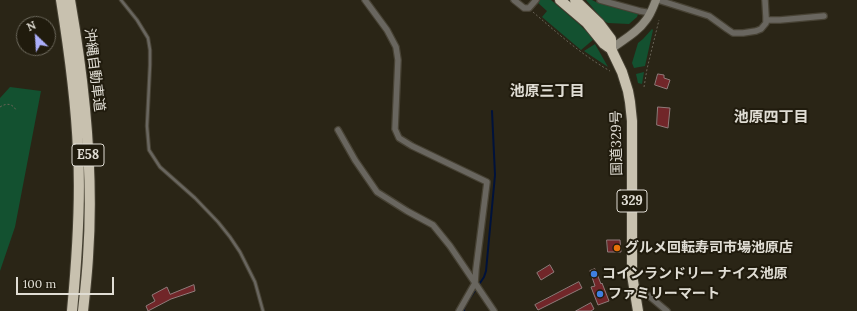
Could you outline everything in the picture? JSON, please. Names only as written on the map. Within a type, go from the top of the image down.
[{"type":"highway","name":"沖縄自動車道","points":[[61,0],[74,86],[78,151],[79,206],[77,257],[72,311]]},
{"type":"highway","name":"沖縄自動車道","points":[[70,0],[78,43],[85,101],[88,151],[90,207],[88,256],[83,311]]},
{"type":"highway","name":"国道329号","points":[[560,0],[586,23],[604,44],[611,49]]},
{"type":"highway","name":"国道329号","points":[[576,0],[592,15],[611,39],[611,49],[625,82],[630,102],[632,120],[632,275],[638,311]]},
{"type":"main road","points":[[611,49],[638,29],[647,20],[657,0]]},
{"type":"street","points":[[365,0],[387,30],[396,47],[398,60],[395,129],[399,138],[412,146],[487,182],[475,283],[459,311]]},
{"type":"street","points":[[514,0],[524,8],[529,8],[536,0]]},
{"type":"street","points":[[600,0],[622,3],[640,11],[651,13]]},
{"type":"street","points":[[657,0],[709,16],[733,33],[743,33],[761,29],[766,23],[765,0]]},
{"type":"street","points":[[766,20],[824,16]]},
{"type":"street","points":[[338,130],[355,160],[377,192],[433,225],[450,246],[494,311]]},
{"type":"street","points":[[634,289],[649,296],[667,311]]},
{"type":"lane","points":[[121,0],[137,20],[148,38],[150,50],[147,126],[149,150],[160,166],[195,198],[230,237],[240,252],[255,282],[263,311]]},
{"type":"path","points":[[529,8],[563,38],[610,71]]},
{"type":"path","points":[[644,87],[659,20]]},
{"type":"path","points":[[0,107],[4,104],[8,104],[16,110]]},
{"type":"green space","points":[[539,0],[551,0],[594,39],[581,50],[542,17],[547,11],[537,2]]},
{"type":"green space","points":[[586,0],[592,0],[638,14],[637,17],[629,24],[608,23],[604,21]]},
{"type":"green space","points":[[652,29],[645,66],[634,68],[632,63],[638,43]]},
{"type":"green space","points":[[595,44],[599,51],[608,67],[584,51]]},
{"type":"green space","points":[[644,72],[642,84],[638,83],[636,74]]},
{"type":"green space","points":[[10,87],[41,91],[15,227],[0,271],[0,98]]},
{"type":"building","points":[[658,74],[664,75],[664,78],[670,80],[667,89],[655,85]]},
{"type":"building","points":[[658,107],[670,108],[668,128],[657,125]]},
{"type":"building","points":[[607,240],[620,240],[621,252],[608,252]]},
{"type":"building","points":[[550,265],[554,272],[541,280],[537,273]]},
{"type":"building","name":"ファミリーマート","points":[[595,269],[609,301],[598,305],[591,287],[595,286],[590,271]]},
{"type":"building","points":[[579,282],[582,288],[538,310],[535,305]]},
{"type":"building","points":[[194,285],[195,291],[171,299],[148,311],[146,306],[155,301],[152,295],[167,287],[170,294]]},
{"type":"building","points":[[591,303],[594,309],[591,311],[576,311]]},
{"type":"waterway","points":[[464,311],[466,304],[484,277],[486,271],[495,175],[492,111]]},
{"type":"place","name":"グルメ回転寿司市場池原店","points":[[617,248]]},
{"type":"place","name":"コインランドリー ナイス池原","points":[[594,274]]},
{"type":"place","name":"ファミリーマート","points":[[600,294]]},
{"type":"district","name":"池原三丁目","points":[[547,92]]},
{"type":"district","name":"池原四丁目","points":[[771,118]]}]
